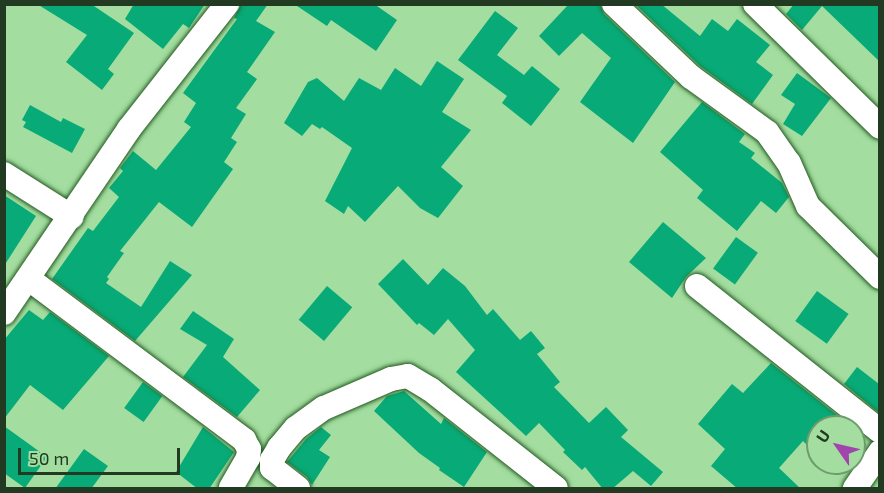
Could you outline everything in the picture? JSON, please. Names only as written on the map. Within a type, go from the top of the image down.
[{"type":"street","points":[[4,314],[72,217],[129,129],[227,4]]},
{"type":"street","points":[[614,4],[691,77],[767,132],[789,163],[808,206],[879,277]]},
{"type":"street","points":[[754,4],[879,127]]},
{"type":"street","points":[[4,174],[72,217]]},
{"type":"street","points":[[29,279],[244,440],[249,449],[237,479]]},
{"type":"street","points":[[698,286],[879,430]]},
{"type":"street","points":[[272,468],[272,460],[279,448],[296,428],[311,416],[391,379],[408,376],[430,389],[556,489]]},
{"type":"street","points":[[855,489],[879,452]]},
{"type":"street","points":[[237,479],[272,468]]},
{"type":"street","points":[[272,468],[298,489]]},
{"type":"building","points":[[37,4],[91,4],[134,33],[108,69],[114,74],[102,90],[66,62],[87,35]]},
{"type":"building","points":[[134,4],[205,4],[189,28],[183,24],[163,49],[125,19]]},
{"type":"building","points":[[241,4],[268,4],[256,21],[275,32],[247,72],[257,79],[236,108],[246,114],[231,138],[237,142],[224,162],[233,169],[192,227],[159,202],[120,251],[124,253],[107,277],[109,279],[106,283],[141,307],[170,261],[192,275],[135,341],[52,279],[88,228],[93,231],[119,197],[109,188],[123,171],[120,168],[133,151],[156,170],[191,127],[184,122],[196,103],[183,93],[237,19],[234,18]]},
{"type":"building","points":[[294,4],[374,4],[397,20],[376,51],[331,20],[327,26]]},
{"type":"building","points":[[569,4],[600,4],[604,14],[675,82],[633,143],[580,102],[611,58],[582,33],[559,56],[539,36]]},
{"type":"building","points":[[635,4],[661,4],[700,36],[712,19],[728,31],[737,19],[770,45],[756,62],[773,75],[752,104],[700,66]]},
{"type":"building","points":[[794,4],[879,4],[879,61],[822,6],[802,30],[786,14]]},
{"type":"building","points":[[495,11],[518,28],[497,55],[524,75],[532,66],[560,89],[531,126],[502,103],[507,96],[458,60]]},
{"type":"building","points":[[437,61],[464,79],[442,112],[471,130],[441,167],[463,186],[438,218],[420,208],[398,186],[365,222],[348,206],[344,214],[325,201],[352,148],[322,127],[320,129],[312,124],[302,136],[284,123],[308,82],[317,78],[344,101],[359,78],[381,90],[395,68],[421,86]]},
{"type":"building","points":[[797,73],[831,98],[802,136],[783,124],[795,104],[781,95]]},
{"type":"building","points":[[702,102],[745,134],[739,142],[755,153],[751,158],[782,183],[789,197],[776,213],[761,201],[737,231],[697,198],[703,190],[660,152]]},
{"type":"building","points":[[30,105],[61,122],[63,118],[85,129],[72,153],[23,127],[26,122],[22,120]]},
{"type":"building","points":[[4,195],[36,216],[4,266]]},
{"type":"building","points":[[663,222],[706,258],[686,277],[672,298],[629,262]]},
{"type":"building","points":[[736,237],[758,253],[735,284],[713,269]]},
{"type":"building","points":[[403,259],[428,285],[443,268],[465,286],[487,315],[493,309],[520,340],[531,331],[545,348],[537,354],[560,382],[554,387],[589,423],[606,407],[628,430],[621,437],[663,472],[651,486],[633,471],[612,489],[603,489],[585,467],[582,470],[563,452],[565,450],[539,423],[526,436],[456,372],[475,350],[448,319],[434,335],[419,323],[417,325],[378,284]]},
{"type":"building","points":[[327,286],[352,307],[324,341],[299,320]]},
{"type":"building","points":[[817,291],[849,314],[827,344],[795,321]]},
{"type":"building","points":[[29,310],[43,320],[50,312],[109,356],[63,410],[30,385],[4,419],[4,340]]},
{"type":"building","points":[[193,311],[234,339],[223,357],[260,390],[237,417],[183,377],[207,345],[180,329]]},
{"type":"building","points":[[771,363],[837,415],[806,415],[806,444],[803,441],[779,468],[801,489],[738,489],[711,466],[725,449],[698,424],[732,384],[743,393]]},
{"type":"building","points":[[857,367],[879,384],[878,412],[844,384]]},
{"type":"building","points":[[143,382],[162,396],[144,422],[124,408]]},
{"type":"building","points":[[404,391],[441,424],[444,418],[487,452],[464,487],[439,470],[440,468],[419,453],[374,411],[387,396]]},
{"type":"building","points":[[4,426],[47,457],[25,488],[4,473]]},
{"type":"building","points":[[203,427],[234,452],[209,489],[198,489],[176,472]]},
{"type":"building","points":[[321,427],[331,435],[319,450],[330,457],[312,485],[307,477],[287,462],[306,439]]},
{"type":"building","points":[[84,449],[108,466],[91,489],[55,489]]}]
